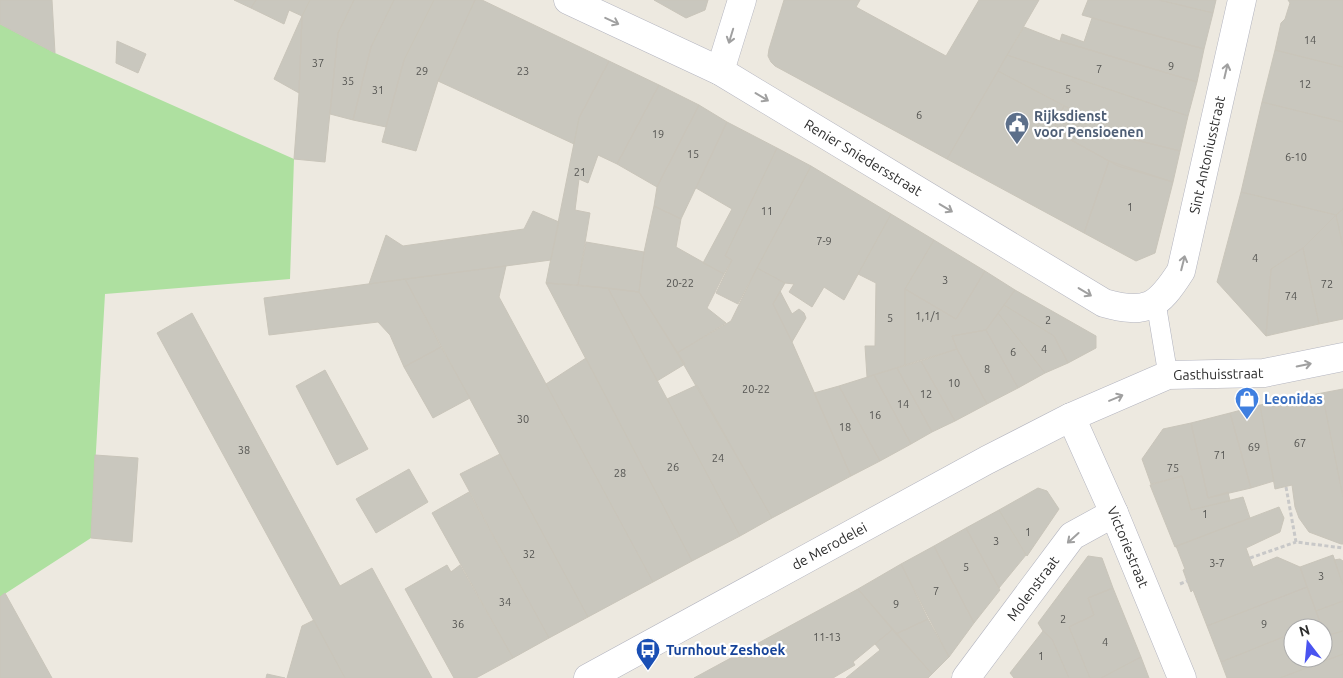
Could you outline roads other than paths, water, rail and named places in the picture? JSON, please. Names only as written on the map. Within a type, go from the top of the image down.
[{"type":"street","name":"Renier Sniedersstraat","points":[[568,0],[720,72],[1104,303],[1122,308],[1141,308],[1156,303]]},
{"type":"street","points":[[720,72],[742,0]]},
{"type":"street","name":"Sint Antoniusstraat","points":[[1156,303],[1169,290],[1181,271],[1242,0]]},
{"type":"street","name":"Gasthuisstraat","points":[[1071,417],[1168,375],[1264,373],[1343,357]]},
{"type":"street","name":"Victoriestraat","points":[[1071,417],[1114,513],[1182,678]]},
{"type":"street","name":"de Merodelei","points":[[588,678],[1071,417]]},
{"type":"street","name":"Molenstraat","points":[[966,678],[1072,536],[1114,513]]},
{"type":"lane","points":[[1156,303],[1168,375]]},
{"type":"place","name":"Rijksdienst voor Pensioenen","points":[[1017,145]]},
{"type":"place","name":"Leonidas","points":[[1247,420]]},
{"type":"place","name":"Turnhout Zeshoek","points":[[648,671]]}]
